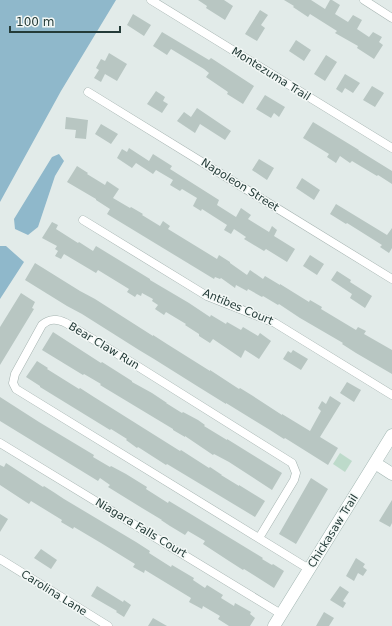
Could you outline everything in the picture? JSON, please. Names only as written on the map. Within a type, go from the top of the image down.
[{"type":"street","name":"Montezuma Trail","points":[[151,0],[392,148]]},
{"type":"street","points":[[364,0],[392,18]]},
{"type":"street","name":"Napoleon Street","points":[[88,92],[392,279]]},
{"type":"street","name":"Antibes Court","points":[[83,220],[207,296],[275,322],[392,395]]},
{"type":"street","name":"Bear Claw Run","points":[[259,538],[294,480],[296,473],[292,463],[61,320],[53,319],[42,325],[15,374],[13,383],[16,389],[309,569]]},
{"type":"street","name":"Chickasaw Trail","points":[[274,626],[392,435]]},
{"type":"street","name":"Niagara Falls Court","points":[[0,443],[281,614]]},
{"type":"street","points":[[375,464],[392,474]]},
{"type":"street","name":"Carolina Lane","points":[[0,559],[108,626]]},
{"type":"green space","points":[[340,453],[352,461],[345,472],[333,464]]},
{"type":"water","points":[[0,0],[116,0],[61,91],[0,202]]},
{"type":"water","points":[[59,154],[64,161],[55,176],[38,227],[28,235],[15,229],[14,219],[52,157]]},
{"type":"water","points":[[0,246],[6,246],[24,262],[0,299]]},
{"type":"building","points":[[198,0],[224,0],[233,6],[225,20],[206,8],[207,6]]},
{"type":"building","points":[[284,0],[311,0],[325,9],[330,0],[332,0],[340,5],[335,14],[348,22],[353,15],[362,20],[357,29],[369,37],[373,32],[382,37],[379,42],[383,45],[374,59],[357,48],[358,46],[335,33],[337,31],[310,14],[308,17]]},
{"type":"building","points":[[260,10],[268,15],[261,25],[265,28],[257,41],[245,34]]},
{"type":"building","points":[[133,14],[151,25],[144,36],[127,25]]},
{"type":"building","points":[[162,32],[209,60],[211,58],[254,86],[243,104],[227,94],[228,92],[206,77],[209,73],[204,69],[171,49],[167,55],[153,46]]},
{"type":"building","points":[[296,40],[311,50],[304,61],[289,51]]},
{"type":"building","points":[[109,53],[127,64],[117,81],[105,74],[101,82],[94,78],[99,70],[96,68],[101,59],[105,61]]},
{"type":"building","points":[[326,55],[337,62],[325,81],[314,74]]},
{"type":"building","points":[[345,74],[360,83],[353,93],[345,88],[342,93],[336,89]]},
{"type":"building","points":[[372,86],[384,93],[375,107],[363,100]]},
{"type":"building","points":[[156,91],[165,97],[163,101],[168,104],[162,113],[147,104]]},
{"type":"building","points":[[265,95],[285,107],[279,117],[274,113],[271,118],[256,109]]},
{"type":"building","points":[[197,108],[231,131],[225,140],[200,124],[195,133],[177,121],[184,112],[191,117]]},
{"type":"building","points":[[66,117],[88,120],[86,139],[75,138],[76,130],[65,129]]},
{"type":"building","points":[[313,122],[392,171],[392,184],[352,161],[350,163],[340,156],[336,163],[327,157],[329,154],[303,138]]},
{"type":"building","points":[[101,124],[118,134],[111,144],[95,134]]},
{"type":"building","points":[[129,148],[149,161],[153,154],[172,166],[170,169],[219,200],[217,205],[236,217],[241,208],[251,215],[248,219],[269,232],[272,226],[277,230],[274,236],[295,249],[287,262],[266,249],[264,251],[244,239],[246,237],[234,229],[231,234],[224,230],[227,225],[202,209],[201,211],[193,206],[197,198],[182,189],[180,191],[170,185],[173,180],[156,170],[153,174],[136,163],[132,168],[117,158],[122,149],[127,152]]},
{"type":"building","points":[[259,159],[274,168],[267,180],[252,170]]},
{"type":"building","points":[[77,166],[105,185],[107,181],[119,189],[113,198],[143,214],[142,215],[160,226],[163,221],[170,226],[168,229],[217,259],[219,255],[247,275],[250,270],[263,279],[265,276],[309,302],[310,300],[322,307],[321,309],[356,330],[358,327],[366,331],[364,334],[392,350],[392,374],[279,304],[278,305],[248,289],[247,291],[236,285],[235,288],[221,278],[215,277],[214,279],[107,214],[110,209],[67,182]]},
{"type":"building","points":[[302,178],[320,190],[314,200],[296,188]]},
{"type":"building","points":[[336,204],[387,235],[392,228],[392,248],[389,253],[380,247],[382,245],[330,214]]},
{"type":"building","points":[[52,222],[58,225],[56,229],[78,243],[79,242],[93,251],[96,246],[210,317],[211,315],[226,324],[227,322],[241,330],[243,327],[258,336],[260,333],[271,341],[259,359],[245,350],[241,358],[213,339],[210,343],[185,325],[186,324],[166,312],[164,315],[155,309],[158,305],[152,301],[153,299],[142,293],[141,296],[137,294],[135,297],[127,292],[129,289],[98,270],[96,273],[64,254],[61,259],[55,256],[58,251],[55,249],[57,246],[42,238]]},
{"type":"building","points":[[310,255],[324,264],[317,275],[303,266]]},
{"type":"building","points":[[35,263],[310,431],[321,411],[318,408],[322,401],[326,404],[330,396],[341,403],[320,437],[338,448],[328,465],[25,280]]},
{"type":"building","points":[[337,271],[351,280],[350,282],[372,296],[365,308],[350,298],[352,294],[331,280]]},
{"type":"building","points":[[21,293],[35,302],[32,308],[34,309],[0,365],[0,327]]},
{"type":"building","points":[[53,332],[182,413],[183,412],[198,420],[205,425],[204,426],[282,473],[272,490],[229,462],[214,454],[213,455],[185,436],[100,385],[101,384],[42,350]]},
{"type":"building","points":[[293,350],[308,359],[301,370],[283,359],[288,351],[291,353]]},
{"type":"building","points":[[37,361],[79,389],[80,388],[180,451],[181,450],[209,468],[210,467],[265,501],[255,517],[138,447],[137,448],[126,440],[127,439],[111,429],[110,430],[26,377]]},
{"type":"building","points":[[347,382],[361,390],[354,402],[340,393]]},
{"type":"building","points":[[0,397],[94,455],[93,457],[147,487],[146,489],[168,503],[169,501],[284,571],[274,588],[203,544],[205,541],[188,531],[185,535],[108,487],[110,485],[100,478],[98,481],[0,421]]},
{"type":"building","points":[[6,463],[43,487],[44,486],[136,542],[150,551],[149,553],[171,567],[172,565],[194,578],[193,580],[205,588],[207,585],[223,595],[221,598],[234,606],[235,603],[251,612],[250,614],[255,618],[250,626],[229,626],[218,619],[220,616],[203,606],[202,609],[189,602],[191,598],[145,570],[144,573],[133,567],[135,564],[101,543],[74,527],[73,529],[61,522],[62,520],[31,501],[29,504],[0,485],[0,465],[4,467]]},
{"type":"building","points":[[311,478],[328,489],[296,544],[279,534]]},
{"type":"building","points":[[392,500],[392,523],[390,527],[379,521]]},
{"type":"building","points":[[0,514],[8,519],[0,532]]},
{"type":"building","points":[[41,549],[57,560],[51,569],[34,558]]},
{"type":"building","points":[[356,558],[365,564],[363,567],[367,570],[363,576],[358,573],[354,581],[346,576]]},
{"type":"building","points":[[97,586],[123,602],[124,600],[131,605],[124,617],[116,612],[117,611],[91,596]]},
{"type":"building","points":[[340,586],[349,592],[343,601],[346,603],[343,608],[330,600]]},
{"type":"building","points":[[324,612],[334,618],[329,626],[316,626]]},
{"type":"building","points":[[153,618],[167,626],[148,626]]}]
